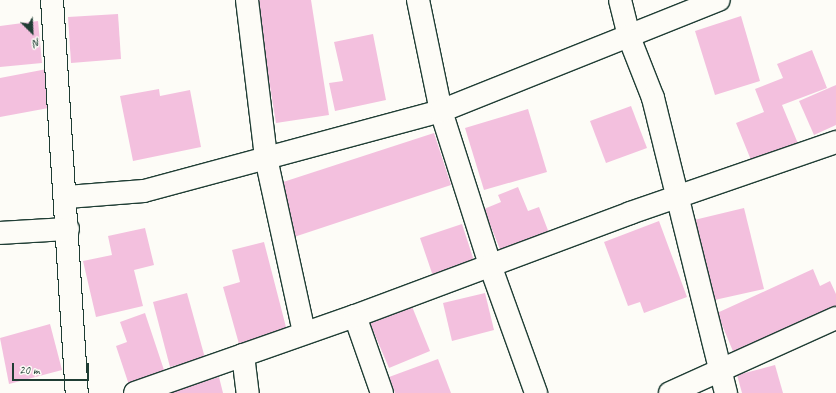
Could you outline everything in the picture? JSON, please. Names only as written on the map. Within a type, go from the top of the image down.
[{"type":"street","points":[[52,0],[67,197],[76,393]]},
{"type":"street","points":[[247,0],[266,158],[304,333]]},
{"type":"street","points":[[418,0],[441,111],[490,265],[536,393]]},
{"type":"street","points":[[620,0],[629,37],[653,98],[676,198],[726,393]]},
{"type":"street","points":[[67,197],[144,191],[441,111],[719,0]]},
{"type":"street","points":[[135,393],[356,316],[490,265],[836,142]]},
{"type":"street","points":[[0,233],[68,229]]},
{"type":"street","points":[[356,316],[382,393]]},
{"type":"street","points":[[670,393],[836,318]]},
{"type":"street","points":[[243,355],[248,393]]},
{"type":"building","points":[[256,0],[311,0],[329,115],[276,123]]},
{"type":"building","points":[[118,14],[121,59],[71,63],[68,17]]},
{"type":"building","points":[[741,16],[760,81],[715,95],[695,31]]},
{"type":"building","points":[[38,21],[42,63],[0,67],[0,26]]},
{"type":"building","points":[[373,34],[386,100],[335,111],[329,83],[343,81],[334,42]]},
{"type":"building","points":[[812,50],[827,88],[782,105],[799,146],[753,165],[736,123],[764,112],[755,89],[783,78],[777,64]]},
{"type":"building","points":[[47,69],[54,107],[0,117],[0,78]]},
{"type":"building","points":[[836,85],[836,125],[814,135],[799,101]]},
{"type":"building","points":[[159,89],[160,96],[190,90],[201,147],[133,161],[120,96]]},
{"type":"building","points":[[631,106],[647,148],[606,163],[590,121]]},
{"type":"building","points":[[528,109],[547,172],[484,190],[465,128]]},
{"type":"building","points":[[434,133],[451,185],[294,237],[277,184]]},
{"type":"building","points":[[518,187],[528,211],[539,207],[549,233],[501,252],[484,209],[501,202],[498,195]]},
{"type":"building","points":[[744,208],[764,289],[710,301],[690,221]]},
{"type":"building","points":[[659,221],[687,297],[644,313],[640,302],[628,306],[604,242]]},
{"type":"building","points":[[462,224],[475,264],[434,279],[420,238]]},
{"type":"building","points":[[145,228],[154,265],[134,270],[143,306],[96,317],[83,261],[112,255],[108,236]]},
{"type":"building","points":[[264,242],[287,331],[239,344],[223,287],[240,282],[232,250]]},
{"type":"building","points":[[813,269],[820,286],[830,281],[836,294],[836,313],[735,356],[717,313]]},
{"type":"building","points":[[187,293],[205,358],[170,367],[153,302]]},
{"type":"building","points":[[485,293],[494,330],[452,341],[443,303]]},
{"type":"building","points":[[411,304],[430,351],[389,368],[369,321]]},
{"type":"building","points":[[145,313],[165,373],[129,385],[116,346],[127,342],[120,322]]},
{"type":"building","points":[[50,324],[62,370],[9,384],[0,338]]},
{"type":"building","points":[[438,359],[451,393],[395,393],[389,377]]},
{"type":"building","points":[[775,365],[783,393],[742,393],[737,375]]},
{"type":"building","points":[[219,377],[223,393],[164,393]]}]
